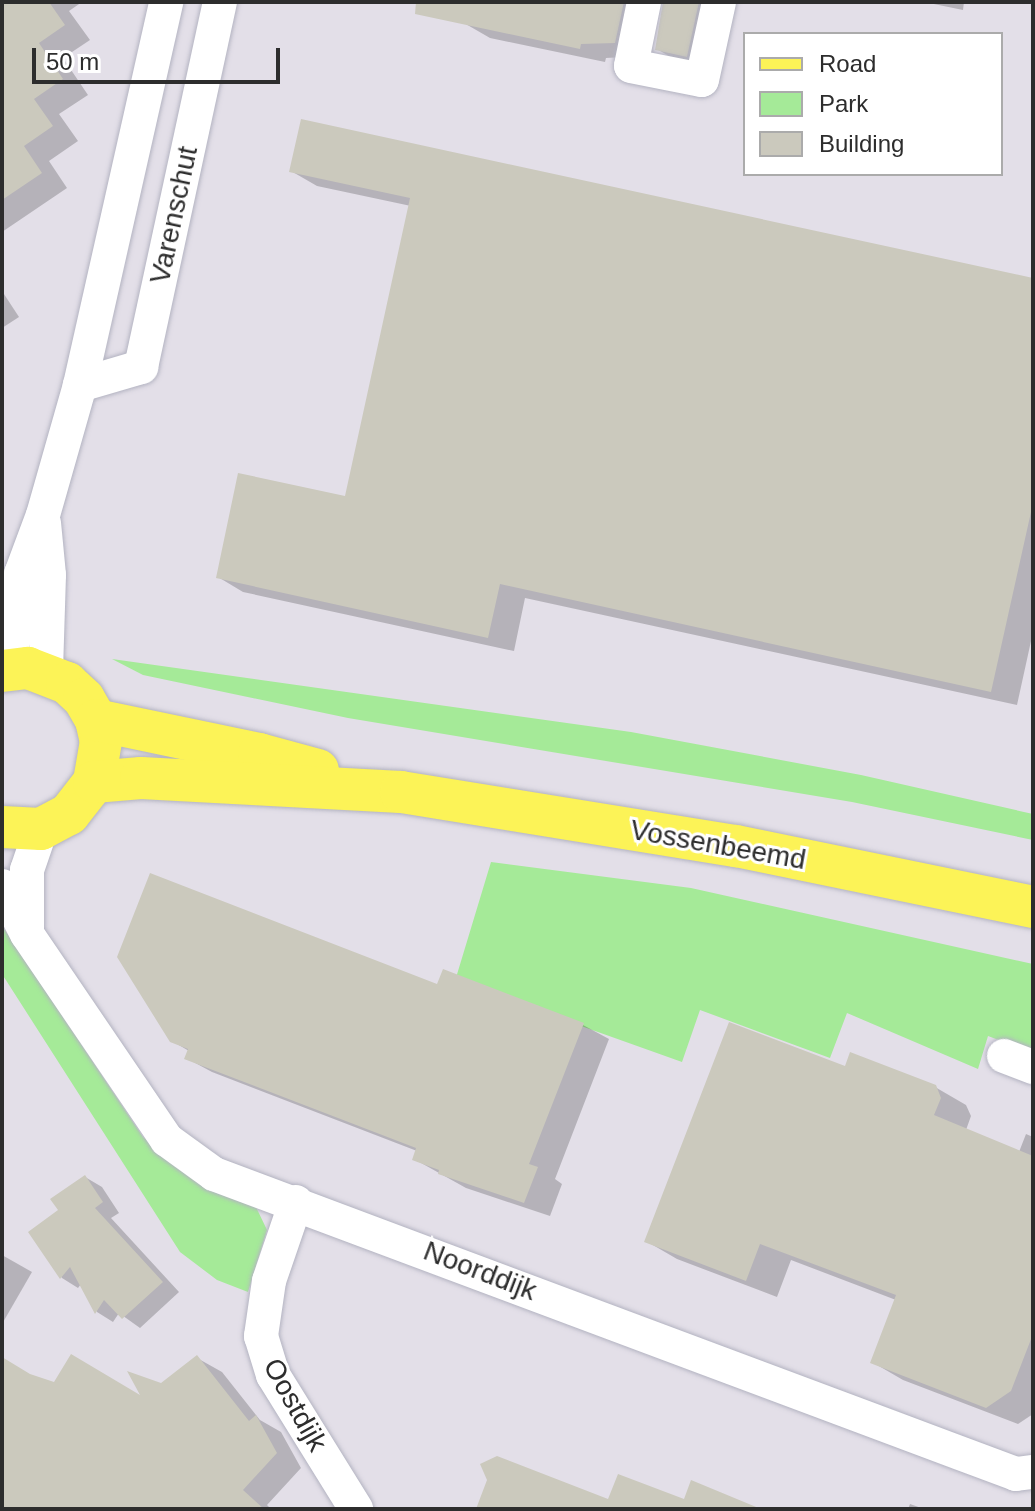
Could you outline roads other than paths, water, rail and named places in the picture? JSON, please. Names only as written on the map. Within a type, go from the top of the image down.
[{"type":"main road","points":[[19,671],[67,683],[84,699],[96,720],[101,741],[94,782],[69,814],[21,828]]},
{"type":"main road","name":"Vossenbeemd","points":[[96,720],[259,754],[401,792],[736,846],[1033,907]]},
{"type":"main road","name":"Vossenbeemd","points":[[94,782],[141,778],[401,792]]},
{"type":"street","name":"Varenschut","points":[[19,671],[21,574],[43,515],[80,385],[166,2]]},
{"type":"street","name":"Varenschut","points":[[80,385],[141,367],[220,2]]},
{"type":"street","points":[[644,2],[631,66],[702,80],[719,2]]},
{"type":"street","points":[[21,828],[27,870],[27,934]]},
{"type":"street","name":"Noorddijk","points":[[2,886],[27,934],[167,1140],[214,1174],[296,1202],[1016,1474],[1033,1472]]},
{"type":"street","name":"Oostdijk","points":[[296,1202],[269,1281],[261,1336],[273,1375],[356,1509]]}]
